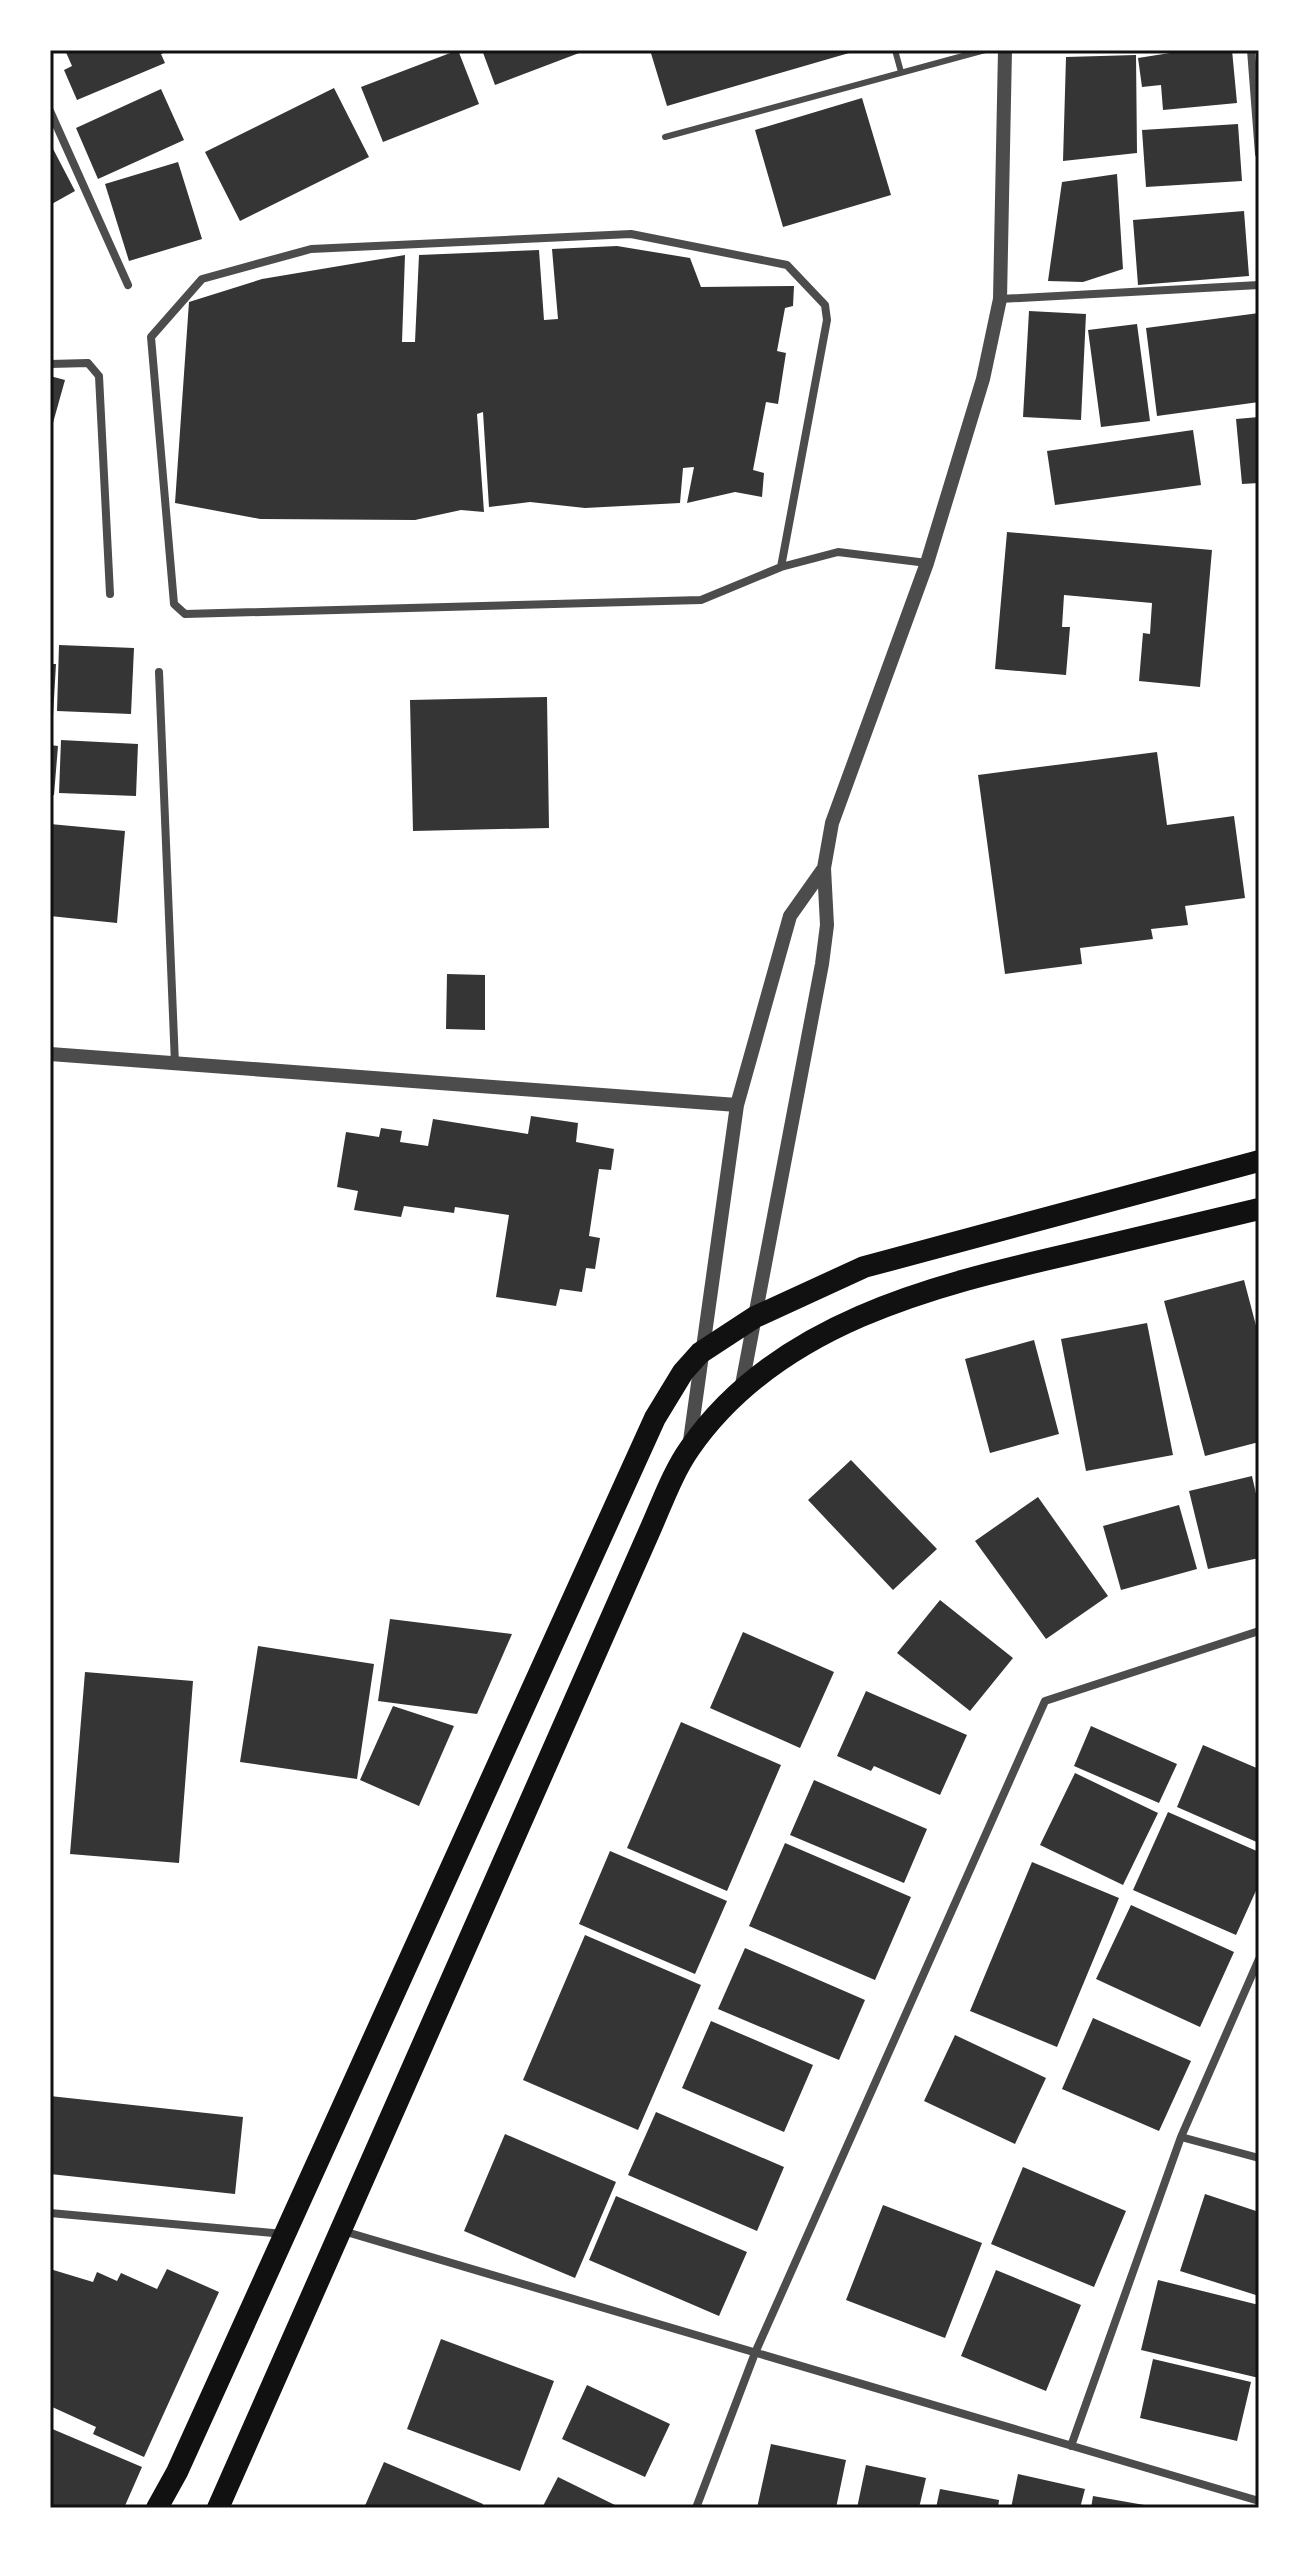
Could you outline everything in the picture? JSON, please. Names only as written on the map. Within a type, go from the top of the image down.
[{"type":"highway","points":[[157,2508],[285,2235],[655,1418],[683,1372],[700,1353],[755,1317],[864,1267],[1259,1161]]},
{"type":"highway","points":[[218,2508],[650,1530],[689,1449],[741,1390],[811,1339],[875,1310],[969,1278],[1259,1209]]},
{"type":"street","points":[[741,1390],[822,964],[827,925],[824,868],[832,823],[927,563],[983,379],[1000,299],[1005,50]]},
{"type":"street","points":[[1251,50],[1259,154]]},
{"type":"street","points":[[50,111],[128,285]]},
{"type":"street","points":[[781,567],[827,320],[825,305],[787,265],[631,234],[311,249],[202,279],[151,337],[174,604],[185,614],[701,600],[781,567],[838,552],[927,563]]},
{"type":"street","points":[[1000,299],[1259,285]]},
{"type":"street","points":[[50,364],[88,363],[99,376],[110,594]]},
{"type":"street","points":[[159,672],[175,1064]]},
{"type":"street","points":[[689,1449],[737,1105],[790,916],[824,868]]},
{"type":"street","points":[[50,1054],[737,1105]]},
{"type":"street","points":[[696,2508],[755,2353],[1045,1701],[1259,1631]]},
{"type":"street","points":[[1071,2446],[1181,2137],[1259,1959]]},
{"type":"street","points":[[1181,2137],[1259,2158]]},
{"type":"street","points":[[50,2213],[285,2235]]},
{"type":"street","points":[[340,2230],[1071,2446],[1259,2505]]},
{"type":"lane","points":[[895,50],[901,72]]},
{"type":"lane","points":[[665,137],[985,50]]},
{"type":"building","points":[[65,50],[171,50],[161,54],[165,63],[77,100],[64,70],[72,66]]},
{"type":"building","points":[[458,50],[479,104],[383,142],[361,87]]},
{"type":"building","points":[[482,50],[587,50],[495,85]]},
{"type":"building","points":[[650,50],[856,50],[856,51],[667,106]]},
{"type":"building","points":[[1189,50],[1232,50],[1237,103],[1163,110],[1161,85],[1142,87],[1138,58]]},
{"type":"building","points":[[1136,55],[1137,153],[1063,161],[1066,57]]},
{"type":"building","points":[[334,88],[369,157],[240,221],[205,152]]},
{"type":"building","points":[[161,89],[184,140],[98,179],[76,128]]},
{"type":"building","points":[[862,98],[891,195],[783,227],[755,130]]},
{"type":"building","points":[[1238,124],[1242,181],[1146,187],[1142,130]]},
{"type":"building","points":[[50,143],[75,191],[50,205]]},
{"type":"building","points":[[178,162],[202,239],[129,261],[105,184]]},
{"type":"building","points":[[1117,174],[1123,269],[1083,282],[1048,281],[1062,182]]},
{"type":"building","points":[[1244,211],[1249,276],[1138,285],[1133,220]]},
{"type":"building","points":[[617,246],[690,258],[701,287],[794,286],[793,306],[785,308],[777,351],[786,353],[778,404],[766,402],[753,470],[764,473],[762,497],[735,492],[687,503],[694,467],[683,468],[680,503],[585,508],[530,502],[489,507],[483,412],[477,414],[484,512],[461,510],[415,520],[260,519],[175,503],[189,302],[262,279],[405,255],[402,342],[415,342],[419,255],[539,250],[544,320],[558,319],[552,249]]},
{"type":"building","points":[[1029,311],[1086,314],[1081,420],[1023,417]]},
{"type":"building","points":[[1259,313],[1259,402],[1157,416],[1146,328]]},
{"type":"building","points":[[1137,324],[1150,421],[1101,427],[1088,330]]},
{"type":"building","points":[[50,376],[65,380],[51,430],[50,430]]},
{"type":"building","points":[[1259,417],[1259,483],[1242,484],[1236,419]]},
{"type":"building","points":[[1193,430],[1201,485],[1055,505],[1047,451]]},
{"type":"building","points":[[1007,532],[1212,550],[1200,687],[1139,681],[1143,633],[1150,634],[1152,603],[1064,595],[1062,627],[1070,627],[1066,675],[995,669]]},
{"type":"building","points":[[59,645],[134,648],[131,714],[57,711]]},
{"type":"building","points":[[50,664],[56,664],[53,716],[50,716]]},
{"type":"building","points":[[547,697],[549,828],[413,831],[410,700]]},
{"type":"building","points":[[61,740],[138,744],[136,796],[59,793]]},
{"type":"building","points":[[50,745],[58,746],[54,795],[50,795]]},
{"type":"building","points":[[1157,752],[1167,825],[1234,816],[1245,898],[1185,906],[1188,925],[1151,929],[1153,939],[1080,948],[1082,964],[1005,974],[978,775]]},
{"type":"building","points":[[50,824],[125,831],[117,923],[50,916]]},
{"type":"building","points":[[447,974],[485,975],[485,1030],[446,1029]]},
{"type":"building","points":[[531,1116],[578,1123],[576,1142],[614,1149],[611,1170],[599,1169],[589,1236],[600,1238],[595,1269],[586,1268],[582,1292],[560,1289],[556,1306],[496,1297],[509,1215],[455,1207],[454,1213],[404,1206],[401,1217],[354,1210],[358,1191],[337,1187],[346,1132],[379,1137],[381,1128],[402,1131],[400,1142],[428,1146],[433,1119],[528,1134]]},
{"type":"building","points":[[1244,1280],[1259,1337],[1259,1442],[1205,1456],[1164,1301]]},
{"type":"building","points":[[1147,1323],[1173,1455],[1086,1471],[1061,1339]]},
{"type":"building","points":[[1034,1340],[1059,1434],[990,1453],[965,1359]]},
{"type":"building","points":[[851,1460],[937,1549],[893,1590],[808,1500]]},
{"type":"building","points":[[1252,1476],[1259,1507],[1259,1558],[1208,1569],[1189,1491]]},
{"type":"building","points":[[1038,1497],[1108,1596],[1046,1639],[975,1541]]},
{"type":"building","points":[[1179,1505],[1197,1569],[1121,1590],[1103,1526]]},
{"type":"building","points":[[940,1600],[1013,1658],[970,1711],[897,1653]]},
{"type":"building","points":[[390,1619],[512,1634],[477,1714],[378,1701]]},
{"type":"building","points":[[743,1632],[834,1672],[800,1748],[710,1708]]},
{"type":"building","points":[[258,1646],[374,1664],[357,1779],[240,1762]]},
{"type":"building","points":[[85,1672],[193,1681],[179,1863],[70,1854]]},
{"type":"building","points":[[866,1691],[967,1735],[940,1795],[874,1766],[871,1771],[837,1756]]},
{"type":"building","points":[[393,1706],[454,1726],[419,1806],[360,1780]]},
{"type":"building","points":[[681,1722],[781,1765],[727,1891],[627,1848]]},
{"type":"building","points":[[1091,1726],[1177,1764],[1159,1803],[1074,1766]]},
{"type":"building","points":[[1203,1745],[1259,1769],[1259,1843],[1177,1807]]},
{"type":"building","points":[[1075,1773],[1158,1813],[1123,1885],[1040,1845]]},
{"type":"building","points":[[814,1780],[927,1829],[904,1883],[790,1835]]},
{"type":"building","points":[[1168,1812],[1259,1852],[1259,1884],[1236,1935],[1133,1890]]},
{"type":"building","points":[[785,1843],[911,1897],[875,1980],[749,1926]]},
{"type":"building","points":[[610,1851],[727,1901],[695,1974],[579,1924]]},
{"type":"building","points":[[1032,1862],[1119,1898],[1057,2047],[970,2011]]},
{"type":"building","points":[[1131,1905],[1234,1952],[1200,2027],[1096,1979]]},
{"type":"building","points":[[585,1935],[701,1985],[638,2130],[523,2080]]},
{"type":"building","points":[[745,1948],[865,2000],[839,2060],[718,2009]]},
{"type":"building","points":[[1093,2018],[1191,2061],[1159,2131],[1062,2089]]},
{"type":"building","points":[[711,2021],[813,2065],[784,2132],[682,2088]]},
{"type":"building","points":[[955,2035],[1046,2078],[1015,2144],[924,2101]]},
{"type":"building","points":[[50,2096],[243,2117],[235,2194],[50,2174]]},
{"type":"building","points":[[656,2112],[784,2167],[757,2231],[628,2175]]},
{"type":"building","points":[[505,2134],[616,2182],[575,2278],[464,2231]]},
{"type":"building","points":[[1023,2167],[1126,2211],[1094,2287],[991,2244]]},
{"type":"building","points":[[1205,2194],[1259,2212],[1259,2296],[1180,2271]]},
{"type":"building","points":[[616,2196],[747,2252],[719,2316],[589,2260]]},
{"type":"building","points":[[883,2205],[982,2243],[945,2338],[846,2300]]},
{"type":"building","points":[[50,2269],[93,2282],[97,2272],[117,2281],[121,2273],[157,2289],[167,2269],[219,2292],[144,2457],[93,2434],[96,2427],[50,2406]]},
{"type":"building","points":[[996,2270],[1081,2305],[1046,2391],[961,2356]]},
{"type":"building","points":[[1158,2280],[1259,2305],[1259,2378],[1141,2350]]},
{"type":"building","points":[[441,2339],[554,2381],[520,2471],[407,2429]]},
{"type":"building","points":[[1153,2359],[1251,2382],[1237,2441],[1140,2418]]},
{"type":"building","points":[[587,2385],[670,2424],[645,2477],[562,2439]]},
{"type":"building","points":[[50,2428],[142,2467],[124,2508],[50,2508]]},
{"type":"building","points":[[771,2444],[846,2460],[836,2508],[757,2508]]},
{"type":"building","points":[[384,2462],[483,2504],[482,2508],[364,2508]]},
{"type":"building","points":[[866,2465],[926,2478],[919,2508],[857,2508]]},
{"type":"building","points":[[1018,2474],[1085,2489],[1080,2508],[1011,2508]]},
{"type":"building","points":[[558,2477],[621,2508],[542,2508]]},
{"type":"building","points":[[940,2489],[999,2500],[998,2508],[936,2508]]},
{"type":"building","points":[[1093,2496],[1150,2506],[1150,2508],[1091,2508]]}]
